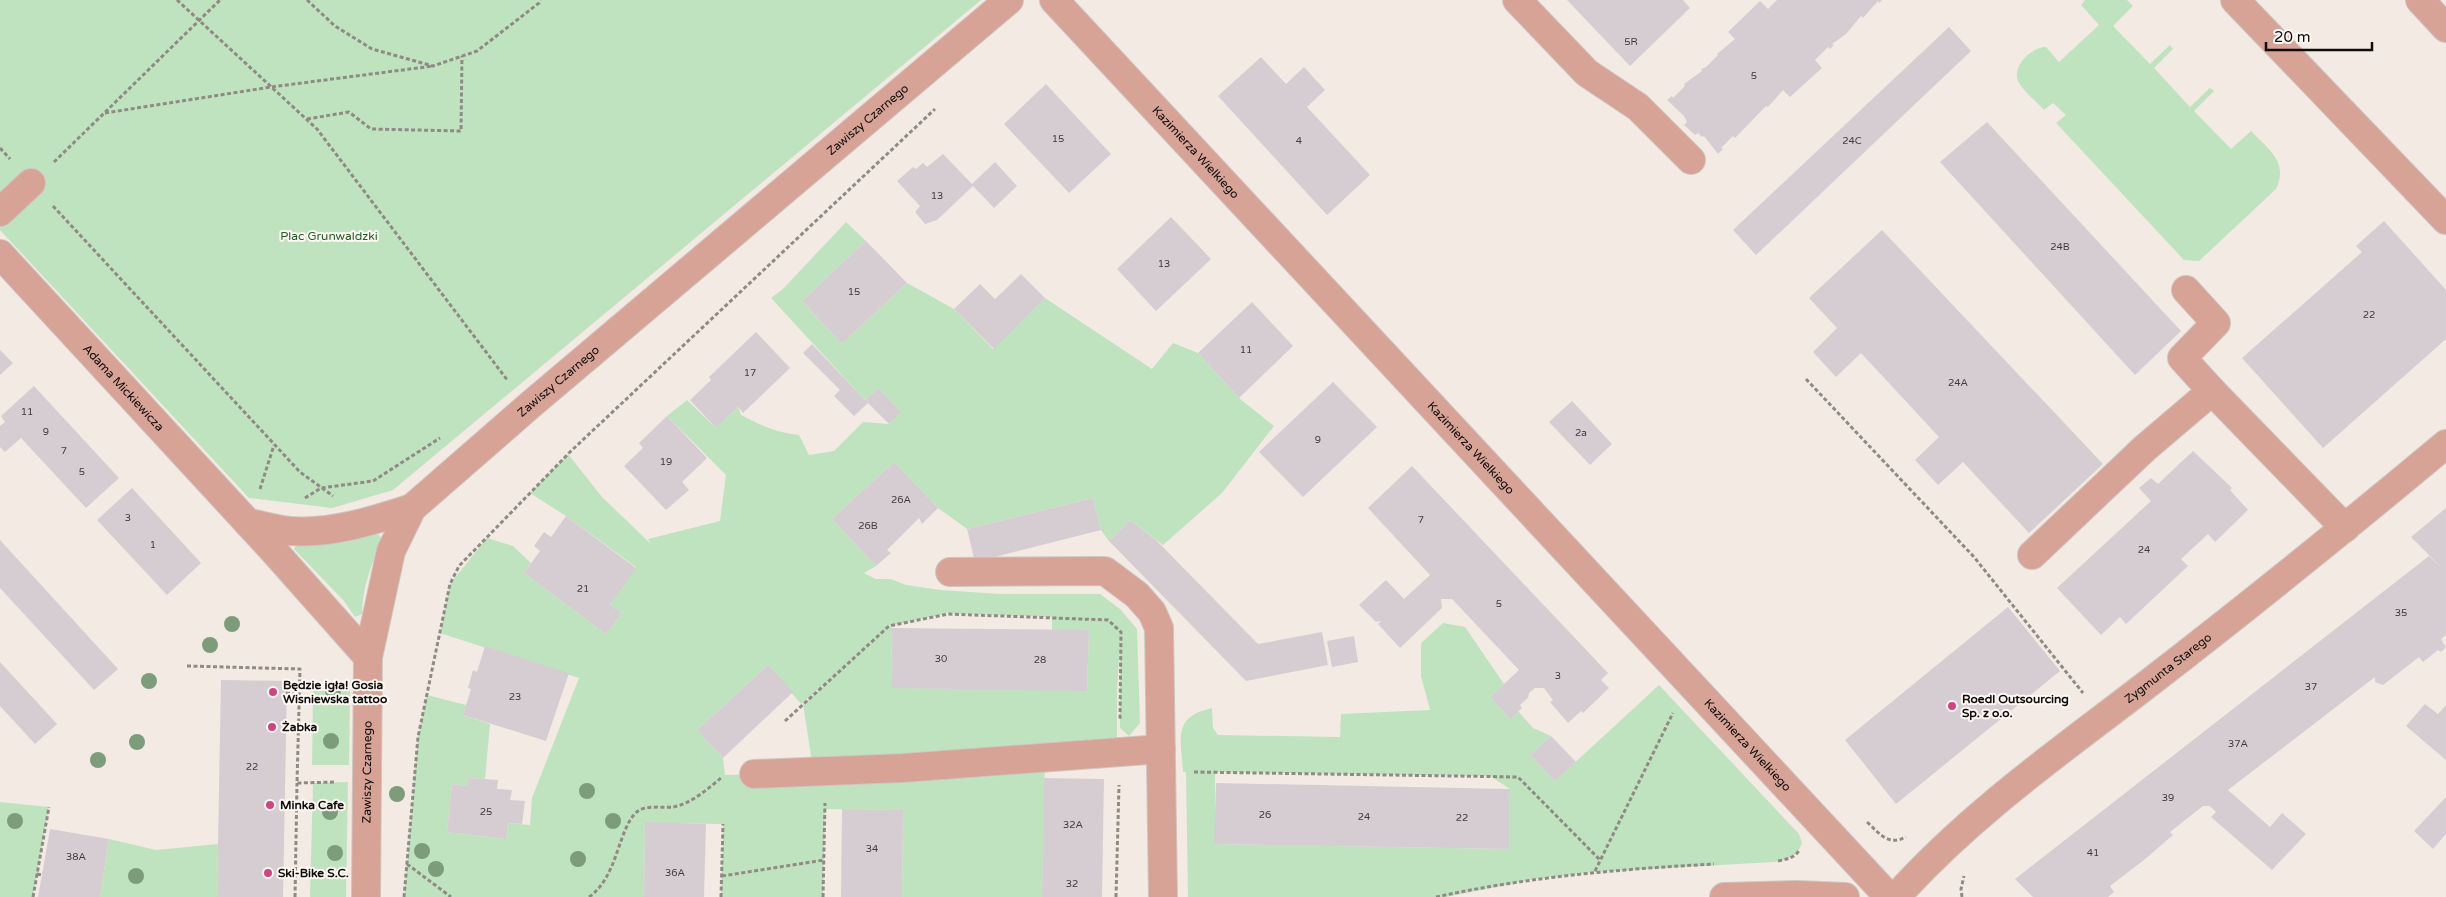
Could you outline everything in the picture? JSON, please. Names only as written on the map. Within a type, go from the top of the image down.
[{"type":"street","name":"Zawiszy Czarnego","points":[[366,897],[368,657],[391,551],[412,508],[529,406],[1009,0]]},
{"type":"street","name":"Kazimierza Wielkiego","points":[[1054,0],[1889,897]]},
{"type":"street","points":[[1517,0],[1587,73],[1638,107],[1691,160]]},
{"type":"street","points":[[2235,0],[2446,220]]},
{"type":"street","points":[[2420,0],[2446,28]]},
{"type":"street","points":[[0,212],[32,183]]},
{"type":"street","name":"Adama Mickiewicza","points":[[0,254],[248,523],[368,657]]},
{"type":"street","points":[[2186,290],[2216,323],[2182,358],[2346,528]]},
{"type":"street","points":[[2032,555],[2145,448],[2212,391]]},
{"type":"street","name":"Zygmunta Starego","points":[[1896,897],[1945,845],[2014,788],[2346,528],[2446,444]]},
{"type":"street","points":[[248,523],[289,531],[326,531],[367,522],[412,508]]},
{"type":"street","points":[[950,572],[1105,571],[1137,595],[1152,612],[1159,628],[1163,897]]},
{"type":"street","points":[[754,774],[825,772],[1119,752],[1161,760]]},
{"type":"street","points":[[1724,897],[1825,895],[1845,897]]},
{"type":"path","points":[[177,0],[317,129],[509,382]]},
{"type":"path","points":[[32,183],[220,0]]},
{"type":"path","points":[[307,0],[335,26],[372,50],[433,66]]},
{"type":"path","points":[[105,113],[271,87],[433,66],[478,51],[544,0]]},
{"type":"path","points":[[306,119],[349,112],[371,129],[461,130],[462,56]]},
{"type":"path","points":[[404,897],[418,737],[450,584],[459,566],[568,454],[942,102]]},
{"type":"path","points":[[0,148],[300,472],[367,522]]},
{"type":"path","points":[[1806,379],[1974,557],[2088,700]]},
{"type":"path","points":[[264,496],[260,489],[274,445]]},
{"type":"path","points":[[299,502],[321,488]]},
{"type":"path","points":[[785,721],[889,626],[948,614],[1108,620],[1121,632],[1116,897]]},
{"type":"path","points":[[187,666],[300,669],[295,897]]},
{"type":"path","points":[[286,693],[299,694]]},
{"type":"path","points":[[1594,872],[1677,705]]},
{"type":"path","points":[[286,728],[299,728]]},
{"type":"path","points":[[1161,760],[1518,777],[1600,860]]},
{"type":"path","points":[[823,897],[825,772]]},
{"type":"path","points":[[588,897],[595,892],[613,866],[630,819],[640,810],[674,806],[708,789],[725,775]]},
{"type":"path","points":[[298,783],[340,782]]},
{"type":"path","points":[[285,805],[297,805]]},
{"type":"path","points":[[33,897],[48,807]]},
{"type":"path","points":[[721,897],[723,824]]},
{"type":"path","points":[[1774,862],[1790,859],[1797,854],[1802,843]]},
{"type":"path","points":[[722,876],[824,860]]},
{"type":"path","points":[[407,864],[452,897]]},
{"type":"path","points":[[1436,897],[1536,879],[1594,872],[1717,864]]},
{"type":"path","points":[[1962,897],[1961,889],[1967,870]]},
{"type":"path","points":[[283,873],[295,873]]},
{"type":"path","points":[[37,874],[42,874]]},
{"type":"green space","name":"Plac Grunwaldzki","points":[[0,0],[981,0],[393,490],[332,508],[249,498],[0,230]]},
{"type":"green space","points":[[2085,0],[2127,0],[2133,6],[2113,26],[2150,64],[2170,45],[2173,49],[2154,68],[2190,107],[2210,88],[2214,91],[2194,111],[2231,149],[2251,131],[2275,157],[2280,171],[2276,189],[2199,261],[2184,260],[2056,123],[2066,115],[2053,103],[2044,110],[2027,94],[2019,83],[2017,71],[2028,54],[2046,47],[2059,62],[2099,25],[2081,5]]},
{"type":"green space","points":[[846,222],[866,241],[802,301],[842,344],[907,283],[954,309],[993,349],[1045,298],[1152,369],[1173,343],[1198,353],[1239,398],[1274,426],[1222,493],[1163,545],[1130,520],[1109,541],[1101,530],[1093,498],[967,529],[938,508],[894,462],[832,519],[876,566],[864,573],[876,579],[891,579],[906,585],[941,590],[1000,594],[1100,594],[1120,609],[1137,629],[1140,723],[1129,736],[1120,728],[1120,646],[1117,691],[1117,740],[812,762],[803,704],[843,668],[801,704],[768,665],[697,730],[723,758],[725,775],[815,773],[1045,758],[1042,897],[902,897],[903,810],[825,809],[823,897],[721,897],[723,824],[645,823],[644,897],[404,897],[418,737],[427,695],[466,705],[463,715],[490,724],[485,779],[468,778],[467,786],[452,784],[447,832],[506,839],[508,823],[530,825],[532,798],[579,678],[440,633],[450,584],[487,538],[513,546],[531,563],[524,573],[606,634],[622,613],[610,605],[636,567],[566,516],[530,493],[568,454],[602,497],[651,544],[648,539],[720,521],[726,475],[667,416],[687,400],[716,428],[738,407],[741,415],[756,422],[776,430],[799,435],[809,455],[834,451],[863,422],[889,424],[900,412],[878,388],[865,400],[771,298],[782,290]],"holes":[[[948,613],[1052,617],[1052,630],[1089,630],[1087,690],[891,688],[892,628],[889,626]]]},
{"type":"green space","points":[[378,534],[382,539],[366,585],[362,614],[355,617],[344,601],[294,549],[297,544],[342,543]]},
{"type":"green space","points":[[1443,623],[1465,627],[1504,684],[1490,697],[1510,719],[1518,711],[1533,728],[1551,736],[1530,755],[1555,781],[1659,685],[1799,834],[1802,843],[1800,848],[1792,857],[1774,862],[1594,872],[1534,879],[1446,897],[1188,897],[1186,772],[1183,772],[1181,739],[1185,723],[1190,717],[1212,708],[1213,728],[1218,735],[1340,737],[1341,714],[1430,710],[1421,676],[1421,643]],"holes":[[[1215,772],[1490,776],[1510,789],[1509,849],[1215,844]]]},
{"type":"green space","points":[[313,691],[350,691],[349,765],[312,765]]},
{"type":"green space","points":[[348,782],[346,897],[310,897],[313,783]]},
{"type":"green space","points":[[0,802],[49,807],[33,897],[0,897]]},
{"type":"green space","points":[[109,839],[156,850],[218,844],[217,897],[100,897]]},
{"type":"building","points":[[1567,0],[1683,0],[1690,8],[1630,66]]},
{"type":"building","points":[[1777,0],[1882,0],[1879,3],[1878,1],[1863,18],[1861,16],[1846,34],[1832,44],[1834,45],[1830,49],[1828,47],[1815,60],[1822,68],[1790,97],[1783,90],[1735,138],[1733,136],[1721,148],[1723,149],[1718,154],[1704,136],[1702,137],[1698,133],[1695,135],[1684,125],[1687,122],[1684,116],[1667,100],[1672,96],[1673,98],[1685,86],[1684,84],[1702,71],[1701,69],[1706,67],[1717,54],[1735,39],[1728,32],[1760,1],[1768,9]]},
{"type":"building","points":[[1949,27],[1971,51],[1756,255],[1733,230]]},
{"type":"building","points":[[1261,57],[1286,84],[1304,67],[1325,90],[1307,107],[1370,175],[1327,215],[1218,96]]},
{"type":"building","points":[[1046,84],[1111,154],[1069,193],[1004,124]]},
{"type":"building","points":[[1987,122],[2181,331],[2135,375],[1940,162]]},
{"type":"building","points":[[943,154],[972,184],[995,162],[1017,186],[994,208],[973,186],[937,220],[925,224],[915,212],[920,206],[897,181],[913,167],[916,169],[923,163],[927,167]]},
{"type":"building","points":[[1171,217],[1211,259],[1156,311],[1117,269]]},
{"type":"building","points":[[2384,221],[2446,290],[2446,339],[2323,448],[2242,358],[2362,252],[2356,246]]},
{"type":"building","points":[[1882,230],[2103,464],[2029,533],[1963,462],[1938,485],[1915,460],[1939,437],[1861,353],[1836,377],[1813,352],[1837,328],[1809,298]]},
{"type":"building","points":[[866,241],[907,283],[842,344],[802,301]]},
{"type":"building","points":[[1021,274],[1045,298],[994,349],[954,309],[980,284],[995,299]]},
{"type":"building","points":[[1252,302],[1293,346],[1239,398],[1198,353]]},
{"type":"building","points":[[756,332],[790,368],[743,413],[738,407],[716,428],[690,400],[711,380],[709,377]]},
{"type":"building","points":[[812,344],[865,400],[878,388],[901,412],[889,424],[868,403],[854,416],[834,396],[840,390],[803,353]]},
{"type":"building","points":[[0,350],[13,363],[0,375]]},
{"type":"building","points":[[1333,382],[1377,427],[1303,497],[1259,452]]},
{"type":"building","points":[[34,386],[119,478],[86,508],[21,438],[5,452],[0,447],[0,426],[5,422],[1,416]]},
{"type":"building","points":[[1572,401],[1612,444],[1590,465],[1549,422]]},
{"type":"building","points":[[667,416],[707,458],[682,482],[689,490],[666,510],[624,466],[643,448],[639,443]]},
{"type":"building","points":[[2193,451],[2232,488],[2230,490],[2248,510],[2215,542],[2208,534],[2181,559],[2188,566],[2126,624],[2120,617],[2101,635],[2057,588],[2151,501],[2139,488],[2151,478],[2158,484]]},
{"type":"building","points":[[894,462],[938,508],[922,524],[919,518],[887,550],[891,553],[876,566],[832,519]]},
{"type":"building","points":[[1412,466],[1608,673],[1601,680],[1609,688],[1583,713],[1581,711],[1568,723],[1550,702],[1553,700],[1544,688],[1535,688],[1529,693],[1528,698],[1520,705],[1522,708],[1510,719],[1490,697],[1519,670],[1452,599],[1441,599],[1442,608],[1400,648],[1378,624],[1381,621],[1376,622],[1359,605],[1386,580],[1404,599],[1430,575],[1368,508]]},
{"type":"building","points":[[132,488],[201,563],[167,595],[97,520]]},
{"type":"building","points":[[1093,498],[1101,530],[975,562],[967,529]]},
{"type":"building","points":[[2446,508],[2446,635],[2441,639],[2446,647],[2441,652],[2438,650],[2423,662],[2419,657],[2383,685],[2375,682],[2375,677],[2228,790],[2270,827],[2282,813],[2306,834],[2272,870],[2211,817],[2216,812],[2210,806],[2203,806],[2170,832],[2173,835],[2144,860],[2110,886],[2114,892],[2108,897],[2033,897],[2015,879],[2429,556],[2440,566],[2411,537]]},
{"type":"building","points":[[566,516],[636,568],[610,605],[622,613],[606,634],[524,573],[540,551],[534,546],[544,532],[551,537]]},
{"type":"building","points":[[1130,520],[1156,540],[1258,644],[1322,632],[1328,665],[1246,681],[1109,541]]},
{"type":"building","points":[[0,540],[118,669],[94,690],[0,588]]},
{"type":"building","name":"Roedl Outsourcing Sp. z o.o.","points":[[2008,607],[2060,671],[1896,804],[1845,740]]},
{"type":"building","points":[[892,628],[1089,630],[1087,691],[891,688]]},
{"type":"building","points":[[1354,636],[1358,662],[1332,667],[1327,641]]},
{"type":"building","points":[[485,646],[569,673],[546,741],[463,715],[471,689],[468,688],[473,670],[477,672]]},
{"type":"building","points":[[0,662],[57,724],[35,744],[0,706]]},
{"type":"building","points":[[768,665],[793,692],[723,758],[697,730]]},
{"type":"building","points":[[221,680],[287,681],[283,897],[217,897]]},
{"type":"building","points":[[2425,704],[2438,714],[2446,705],[2446,760],[2406,726]]},
{"type":"building","points":[[1551,736],[1576,762],[1555,781],[1530,755]]},
{"type":"building","points":[[468,778],[498,780],[497,789],[512,790],[510,800],[525,801],[522,824],[508,823],[506,839],[447,832],[452,784],[467,786]]},
{"type":"building","points":[[1044,778],[1104,779],[1102,897],[1042,897]]},
{"type":"building","points":[[1216,783],[1510,789],[1509,849],[1214,844]]},
{"type":"building","points":[[2446,797],[2446,834],[2433,849],[2414,831]]},
{"type":"building","points":[[842,809],[903,810],[902,897],[841,897]]},
{"type":"building","points":[[645,822],[706,824],[704,897],[644,897]]},
{"type":"building","points":[[50,829],[109,839],[100,897],[38,897]]},
{"type":"place","name":"Będzie igła! Gosia Wisniewska tattoo","points":[[273,692]]},
{"type":"place","name":"Roedl Outsourcing Sp. z o.o.","points":[[1952,706]]},
{"type":"place","name":"Żabka","points":[[272,727]]},
{"type":"place","name":"Minka Cafe","points":[[270,805]]},
{"type":"place","name":"Ski-Bike S.C.","points":[[268,873]]}]
